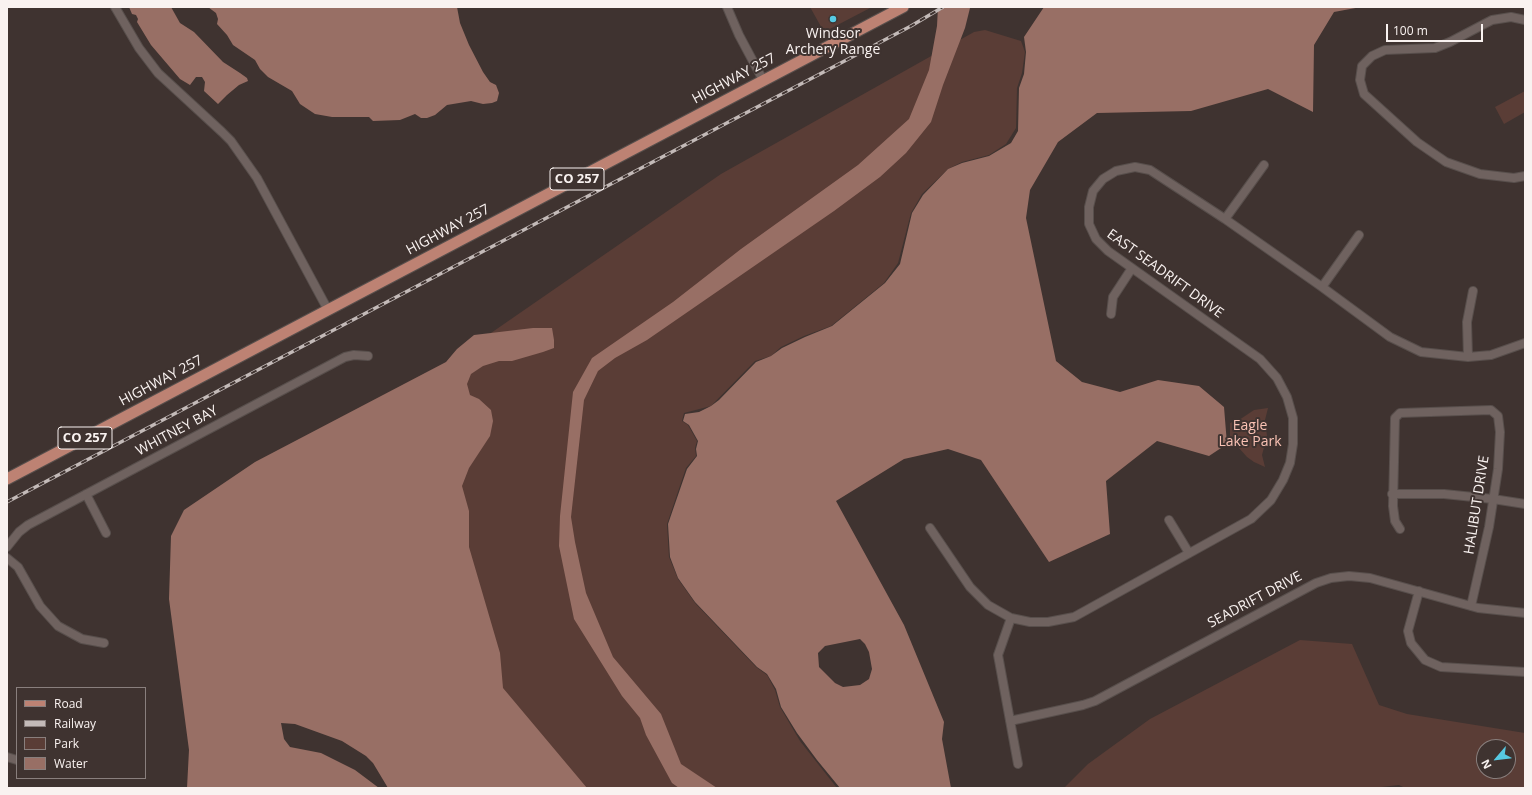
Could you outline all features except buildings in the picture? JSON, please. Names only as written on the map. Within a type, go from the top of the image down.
[{"type":"main road","name":"HIGHWAY 257","points":[[7,480],[903,7]]},
{"type":"street","points":[[115,7],[139,48],[158,73],[231,141],[253,172],[328,310]]},
{"type":"street","points":[[727,7],[763,80]]},
{"type":"street","points":[[1525,20],[1511,17],[1492,20],[1450,42],[1435,48],[1385,50],[1372,56],[1362,66],[1360,80],[1364,94],[1417,142],[1446,162],[1480,174],[1514,178],[1525,176]]},
{"type":"street","points":[[1225,219],[1264,165]]},
{"type":"street","name":"EAST SEADRIFT DRIVE","points":[[930,528],[970,587],[988,605],[1011,618],[1030,622],[1048,622],[1074,617],[1250,519],[1271,500],[1283,480],[1290,463],[1293,444],[1293,418],[1287,397],[1277,378],[1260,359],[1108,251],[1096,239],[1089,224],[1089,207],[1093,191],[1103,179],[1116,171],[1135,167],[1150,170],[1225,219],[1365,319],[1397,340],[1421,352],[1468,357],[1491,355],[1525,343]]},
{"type":"street","points":[[1322,287],[1359,235]]},
{"type":"street","points":[[1111,314],[1112,297],[1132,268]]},
{"type":"street","points":[[1468,357],[1467,322],[1473,291]]},
{"type":"street","name":"WHITNEY BAY","points":[[7,546],[19,532],[28,525],[345,357],[354,355],[368,356]]},
{"type":"street","name":"HALIBUT DRIVE","points":[[1392,494],[1395,418],[1400,413],[1492,410],[1498,416],[1500,432],[1498,469],[1489,526],[1471,606]]},
{"type":"street","points":[[86,494],[106,533]]},
{"type":"street","points":[[1400,529],[1395,521],[1392,494],[1444,494],[1525,504]]},
{"type":"street","points":[[1169,520],[1189,553]]},
{"type":"street","points":[[7,558],[18,567],[40,606],[58,626],[82,639],[104,643]]},
{"type":"street","name":"SEADRIFT DRIVE","points":[[1010,720],[1083,705],[1095,701],[1316,583],[1331,578],[1348,576],[1370,578],[1478,608],[1525,613]]},
{"type":"street","points":[[1419,591],[1408,630],[1411,644],[1424,660],[1441,667],[1525,672]]},
{"type":"street","points":[[1011,618],[998,655],[1018,764]]},
{"type":"green space","name":"Windsor Archery Range","points":[[810,7],[872,7],[824,32]]},
{"type":"green space","points":[[985,30],[1021,41],[1025,52],[1022,73],[1017,88],[1016,128],[1006,144],[989,155],[962,162],[948,169],[922,194],[911,213],[898,263],[884,283],[831,326],[804,336],[781,347],[771,356],[755,361],[711,406],[684,413],[682,421],[688,425],[697,441],[695,448],[696,456],[686,468],[667,524],[669,557],[678,579],[695,603],[756,667],[767,675],[775,690],[780,707],[800,741],[837,788],[562,788],[492,694],[444,469],[462,353],[721,174],[974,32]]},
{"type":"green space","points":[[1525,91],[1525,112],[1504,124],[1495,107]]},
{"type":"green space","name":"Eagle Lake Park","points":[[1268,408],[1265,420],[1267,436],[1262,455],[1265,467],[1247,457],[1230,438],[1230,423],[1242,418],[1254,410]]},
{"type":"green space","points":[[1300,640],[1352,644],[1379,705],[1407,714],[1525,733],[1525,788],[1405,788],[1399,785],[1373,788],[1064,788],[1088,764],[1150,719]]},
{"type":"water","points":[[129,7],[171,7],[180,23],[194,32],[223,62],[247,78],[248,81],[239,85],[218,104],[204,91],[205,82],[202,77],[196,77],[190,85],[180,79],[151,45],[137,22],[138,19],[136,15],[132,14]]},
{"type":"water","points":[[208,7],[457,7],[460,23],[469,45],[483,72],[490,82],[496,85],[499,93],[497,101],[483,104],[471,101],[447,105],[435,115],[427,118],[421,118],[415,114],[400,120],[373,121],[369,117],[332,117],[315,114],[300,104],[292,91],[268,77],[260,69],[255,60],[233,45],[227,35],[217,24],[218,19],[216,13]]},
{"type":"water","points":[[938,7],[970,8],[965,28],[943,85],[931,122],[906,153],[880,177],[834,211],[647,340],[615,358],[598,371],[584,400],[571,517],[586,593],[613,657],[661,714],[681,764],[717,788],[679,788],[672,783],[646,735],[640,718],[622,696],[574,619],[559,546],[560,516],[573,392],[592,358],[673,302],[741,249],[858,165],[909,119],[929,70],[937,26]]},
{"type":"water","points":[[1044,7],[1361,7],[1334,12],[1314,45],[1313,112],[1268,89],[1191,111],[1097,113],[1058,142],[1030,190],[1026,218],[1056,361],[1082,382],[1120,392],[1158,380],[1199,386],[1224,407],[1227,444],[1209,456],[1157,441],[1106,481],[1110,534],[1049,562],[981,460],[948,449],[904,459],[836,501],[904,625],[944,722],[942,739],[951,788],[840,788],[797,733],[781,707],[776,689],[767,674],[757,667],[695,602],[678,578],[670,557],[668,524],[687,469],[697,456],[696,449],[698,441],[689,425],[683,421],[685,414],[699,412],[719,400],[756,362],[771,356],[782,348],[805,337],[832,326],[885,283],[900,264],[912,213],[923,195],[948,169],[962,163],[989,156],[1011,143],[1018,131],[1019,88],[1024,74],[1026,52],[1024,37]],"holes":[[[860,639],[865,644],[869,652],[872,669],[869,679],[860,685],[843,687],[835,683],[819,667],[818,653],[825,646]]]},
{"type":"water","points":[[533,328],[552,328],[554,348],[512,361],[499,361],[483,366],[471,374],[467,384],[470,395],[479,399],[491,410],[493,421],[490,436],[469,468],[462,486],[469,511],[469,547],[500,653],[503,688],[587,788],[388,788],[373,763],[366,756],[342,741],[295,724],[281,723],[284,739],[290,747],[321,753],[355,770],[379,788],[187,788],[189,750],[169,599],[171,536],[184,510],[255,462],[446,362],[457,349],[474,335]]},
{"type":"railway","points":[[7,502],[911,26],[943,7]]},
{"type":"place","name":"Windsor Archery Range","points":[[833,19]]}]
